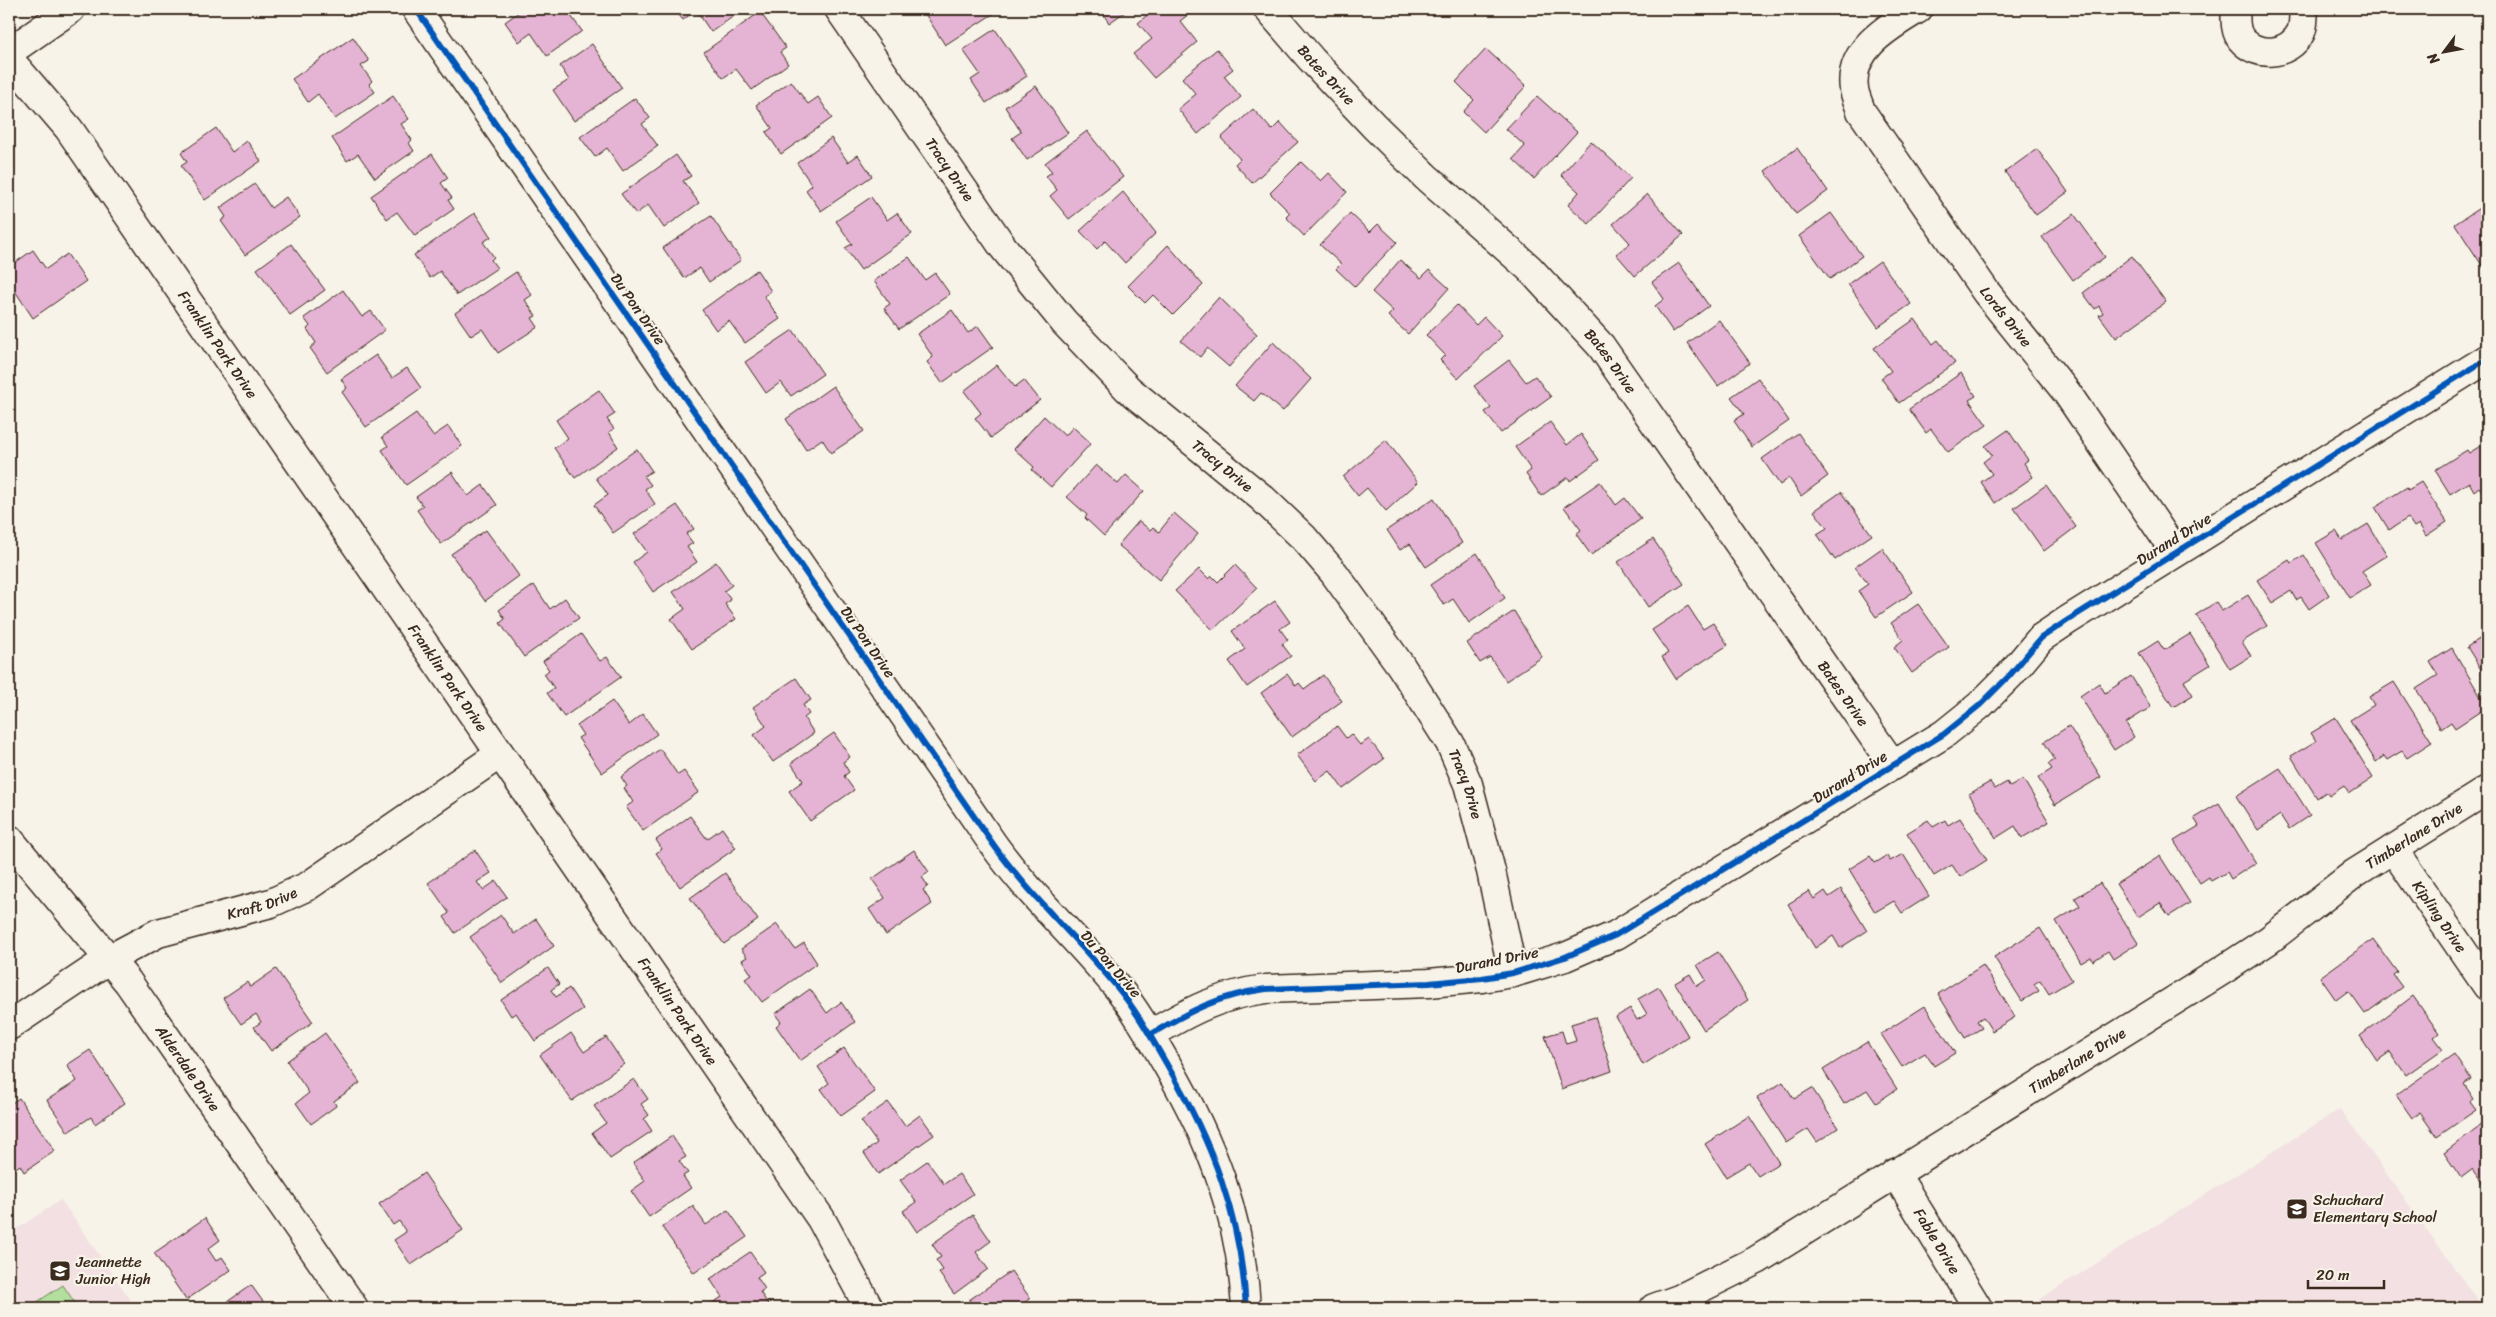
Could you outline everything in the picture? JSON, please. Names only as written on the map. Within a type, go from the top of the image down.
[{"type":"street","points":[[9,52],[71,9]]},
{"type":"street","name":"Du Pon Drive","points":[[416,9],[1004,860],[1016,876],[1118,988],[1150,1035],[1202,1128],[1223,1181],[1238,1237],[1246,1308]]},
{"type":"street","name":"Tracy Drive","points":[[839,9],[1003,247],[1064,322],[1128,389],[1262,498],[1304,538],[1334,573],[1401,666],[1450,743],[1468,784],[1491,871],[1513,973]]},
{"type":"street","name":"Bates Drive","points":[[1268,9],[1310,60],[1374,126],[1426,177],[1529,268],[1601,346],[1893,765]]},
{"type":"street","name":"Lords Drive","points":[[1918,9],[1887,28],[1871,42],[1860,56],[1854,73],[1854,90],[1866,118],[1986,292],[2067,393],[2175,552]]},
{"type":"street","points":[[2236,9],[2235,22],[2240,38],[2253,50],[2270,53],[2282,50],[2293,42],[2301,32],[2304,9]]},
{"type":"street","name":"Franklin Park Drive","points":[[9,59],[69,129],[822,1219],[869,1308]]},
{"type":"street","name":"Durand Drive","points":[[1150,1035],[1200,1007],[1241,992],[1266,989],[1464,981],[1513,973],[1564,957],[1616,935],[1944,734],[1980,705],[2010,675],[2041,638],[2175,552],[2487,359]]},
{"type":"street","name":"Kraft Drive","points":[[9,1026],[110,959],[158,933],[271,903],[308,886],[500,754]]},
{"type":"street","name":"Timberlane Drive","points":[[1654,1308],[1679,1299],[1757,1260],[2262,945],[2348,879],[2487,790]]},
{"type":"street","name":"Alderdale Drive","points":[[9,839],[134,990],[354,1308]]},
{"type":"street","name":"Kipling Drive","points":[[2393,849],[2487,986]]},
{"type":"street","name":"Fable Drive","points":[[1896,1173],[1978,1308]]},
{"type":"shaded area","name":"Schuchard Elementary School","points":[[2340,1109],[2483,1308],[2026,1308]]},
{"type":"shaded area","name":"Jeannette Junior High","points":[[61,1200],[136,1308],[9,1308],[9,1234]]},
{"type":"green space","points":[[63,1285],[78,1308],[28,1308]]},
{"type":"building","points":[[523,9],[566,9],[582,31],[547,56],[531,33],[519,42],[505,22]]},
{"type":"building","points":[[674,9],[744,9],[711,32],[696,10],[683,20]]},
{"type":"building","points":[[922,9],[998,9],[999,10],[945,45]]},
{"type":"building","points":[[1100,9],[1129,9],[1109,23]]},
{"type":"building","points":[[1154,9],[1185,9],[1189,14],[1180,21],[1197,42],[1154,78],[1133,54],[1152,39],[1138,23]]},
{"type":"building","points":[[760,12],[786,48],[780,52],[788,64],[752,90],[736,69],[723,78],[704,52]]},
{"type":"building","points":[[995,29],[1027,76],[986,103],[971,80],[980,74],[963,50]]},
{"type":"building","points":[[353,37],[369,61],[361,66],[372,81],[369,84],[375,92],[335,119],[318,94],[308,102],[292,79]]},
{"type":"building","points":[[592,44],[622,88],[574,121],[553,90],[569,80],[560,66]]},
{"type":"building","points":[[1217,49],[1233,69],[1224,76],[1241,97],[1198,134],[1178,109],[1196,94],[1182,78]]},
{"type":"building","points":[[1486,49],[1526,86],[1484,132],[1463,112],[1474,100],[1456,82]]},
{"type":"building","points":[[791,81],[808,104],[818,97],[832,118],[781,154],[766,132],[772,128],[756,105]]},
{"type":"building","points":[[1036,86],[1068,133],[1027,160],[1012,138],[1021,132],[1005,107]]},
{"type":"building","points":[[393,96],[409,119],[401,124],[412,140],[409,143],[414,151],[375,178],[358,154],[347,161],[332,138]]},
{"type":"building","points":[[1537,96],[1577,132],[1534,179],[1513,159],[1525,146],[1506,129]]},
{"type":"building","points":[[635,98],[650,118],[642,124],[658,146],[623,171],[607,148],[595,157],[580,137]]},
{"type":"building","points":[[1253,109],[1272,130],[1280,122],[1298,142],[1252,183],[1235,164],[1240,159],[1221,138]]},
{"type":"building","points":[[216,128],[232,152],[247,141],[261,161],[205,200],[181,166],[187,162],[181,153]]},
{"type":"building","points":[[1087,131],[1123,177],[1069,219],[1050,196],[1057,190],[1046,176],[1052,172],[1045,163]]},
{"type":"building","points":[[831,138],[848,162],[858,155],[872,176],[821,211],[806,190],[812,185],[797,163]]},
{"type":"building","points":[[1591,141],[1631,178],[1589,224],[1568,205],[1579,192],[1561,175]]},
{"type":"building","points":[[1797,148],[1828,191],[1796,214],[1765,171]]},
{"type":"building","points":[[2037,149],[2068,192],[2036,215],[2005,172]]},
{"type":"building","points":[[432,154],[448,178],[441,183],[452,198],[448,200],[454,209],[415,236],[397,212],[387,219],[371,196]]},
{"type":"building","points":[[676,155],[691,176],[683,181],[699,203],[664,228],[648,205],[636,214],[621,194]]},
{"type":"building","points":[[1301,162],[1321,181],[1329,173],[1347,192],[1304,236],[1286,217],[1290,213],[1270,193]]},
{"type":"building","points":[[255,184],[271,208],[286,197],[300,217],[245,255],[221,221],[226,217],[220,208]]},
{"type":"building","points":[[1123,192],[1156,233],[1125,263],[1105,241],[1097,249],[1080,231]]},
{"type":"building","points":[[1647,194],[1683,235],[1635,276],[1616,254],[1630,243],[1613,224]]},
{"type":"building","points":[[871,197],[887,220],[897,213],[912,234],[861,270],[845,248],[852,244],[836,221]]},
{"type":"building","points":[[2487,203],[2487,269],[2485,270],[2455,224]]},
{"type":"building","points":[[475,213],[491,237],[483,242],[494,257],[491,260],[497,268],[457,295],[440,271],[430,278],[414,255]]},
{"type":"building","points":[[1350,213],[1370,232],[1378,224],[1397,242],[1355,287],[1336,269],[1341,264],[1320,245]]},
{"type":"building","points":[[1831,213],[1862,256],[1830,279],[1799,236]]},
{"type":"building","points":[[2074,214],[2105,257],[2073,280],[2042,237]]},
{"type":"building","points":[[711,216],[741,260],[709,282],[700,268],[684,278],[663,248]]},
{"type":"building","points":[[291,244],[325,290],[290,315],[257,269]]},
{"type":"building","points":[[1168,245],[1203,285],[1173,315],[1153,295],[1145,303],[1128,286]]},
{"type":"building","points":[[33,250],[46,269],[67,254],[86,281],[33,318],[9,282],[9,267]]},
{"type":"building","points":[[2132,256],[2166,302],[2116,338],[2099,315],[2103,313],[2099,306],[2095,309],[2083,293]]},
{"type":"building","points":[[909,257],[925,280],[935,273],[950,294],[899,329],[884,308],[890,304],[874,281]]},
{"type":"building","points":[[1400,260],[1421,278],[1429,270],[1449,288],[1408,334],[1388,316],[1393,311],[1372,292]]},
{"type":"building","points":[[1880,261],[1911,304],[1878,327],[1848,284]]},
{"type":"building","points":[[1679,263],[1709,306],[1673,332],[1655,306],[1664,299],[1652,282]]},
{"type":"building","points":[[757,270],[771,291],[764,296],[780,319],[745,343],[729,321],[716,330],[702,310]]},
{"type":"building","points":[[516,272],[532,295],[525,300],[536,316],[532,318],[538,327],[498,353],[482,329],[471,336],[455,313]]},
{"type":"building","points":[[343,290],[362,317],[371,311],[385,330],[327,372],[310,348],[316,343],[307,329],[310,326],[304,318]]},
{"type":"building","points":[[1219,297],[1257,334],[1229,367],[1207,348],[1200,357],[1181,341]]},
{"type":"building","points":[[1457,305],[1476,325],[1484,317],[1502,336],[1458,379],[1440,360],[1445,355],[1426,335]]},
{"type":"building","points":[[952,310],[968,333],[978,326],[993,347],[942,383],[927,362],[933,357],[917,334]]},
{"type":"building","points":[[1915,319],[1933,344],[1938,340],[1955,363],[1899,403],[1881,378],[1891,371],[1874,348]]},
{"type":"building","points":[[1719,320],[1750,363],[1718,386],[1687,343]]},
{"type":"building","points":[[793,330],[823,374],[791,396],[781,382],[766,393],[745,362]]},
{"type":"building","points":[[1273,342],[1311,379],[1283,411],[1261,393],[1254,401],[1235,386]]},
{"type":"building","points":[[376,355],[392,378],[407,368],[421,388],[366,427],[342,392],[347,388],[341,379]]},
{"type":"building","points":[[1509,360],[1526,382],[1535,376],[1551,397],[1501,433],[1485,412],[1491,408],[1474,386]]},
{"type":"building","points":[[997,365],[1015,387],[1024,380],[1040,400],[991,438],[975,418],[981,413],[964,391]]},
{"type":"building","points":[[1961,373],[1976,396],[1969,400],[1987,425],[1948,452],[1931,429],[1926,433],[1909,409]]},
{"type":"building","points":[[1758,378],[1789,421],[1752,447],[1734,421],[1744,414],[1731,397]]},
{"type":"building","points":[[833,386],[864,431],[831,453],[822,439],[806,450],[786,419]]},
{"type":"building","points":[[599,390],[615,414],[607,419],[614,429],[609,432],[618,447],[575,478],[554,448],[568,438],[556,420]]},
{"type":"building","points":[[416,413],[433,436],[448,426],[462,446],[406,485],[382,450],[388,446],[382,437]]},
{"type":"building","points":[[1044,416],[1065,436],[1073,427],[1091,443],[1051,487],[1032,470],[1034,467],[1014,449]]},
{"type":"building","points":[[1550,422],[1567,445],[1581,434],[1599,460],[1570,481],[1568,477],[1541,496],[1526,474],[1531,470],[1515,447]]},
{"type":"building","points":[[2008,430],[2028,460],[2024,463],[2033,477],[1995,503],[1981,482],[1992,474],[1983,462],[1992,455],[1985,446]]},
{"type":"building","points":[[1798,433],[1828,476],[1801,496],[1789,478],[1780,485],[1762,459]]},
{"type":"building","points":[[1386,440],[1418,482],[1386,511],[1367,488],[1358,496],[1343,477]]},
{"type":"building","points":[[2482,445],[2487,454],[2487,498],[2479,487],[2474,491],[2469,482],[2450,494],[2435,470],[2467,450],[2469,453]]},
{"type":"building","points":[[637,449],[652,471],[644,476],[651,485],[645,489],[655,504],[613,533],[594,505],[608,495],[596,478]]},
{"type":"building","points":[[1096,465],[1118,484],[1126,475],[1144,491],[1104,536],[1085,518],[1087,515],[1067,497]]},
{"type":"building","points":[[452,472],[468,496],[483,485],[497,505],[441,544],[417,510],[423,506],[416,497]]},
{"type":"building","points":[[1600,482],[1616,505],[1625,498],[1641,519],[1591,555],[1576,534],[1581,530],[1564,507]]},
{"type":"building","points":[[2421,482],[2447,522],[2426,536],[2419,524],[2414,527],[2408,518],[2389,530],[2375,507],[2407,487],[2408,490]]},
{"type":"building","points":[[2046,485],[2076,527],[2044,551],[2014,508]]},
{"type":"building","points":[[1841,492],[1872,535],[1835,560],[1817,534],[1827,528],[1814,511]]},
{"type":"building","points":[[1434,498],[1462,543],[1426,567],[1410,544],[1400,550],[1387,530]]},
{"type":"building","points":[[677,505],[694,529],[686,534],[693,543],[687,547],[697,562],[653,592],[633,562],[647,552],[634,534]]},
{"type":"building","points":[[1174,513],[1198,534],[1159,580],[1118,545],[1139,521],[1150,530],[1153,527],[1159,532]]},
{"type":"building","points":[[2368,524],[2387,555],[2362,571],[2371,585],[2350,598],[2316,543],[2336,531],[2342,540]]},
{"type":"building","points":[[486,530],[519,576],[485,601],[451,554]]},
{"type":"building","points":[[1653,539],[1684,584],[1648,607],[1618,562]]},
{"type":"building","points":[[1882,548],[1913,592],[1876,617],[1858,591],[1868,584],[1855,567]]},
{"type":"building","points":[[1477,553],[1505,598],[1469,623],[1453,599],[1444,605],[1430,585]]},
{"type":"building","points":[[2304,555],[2329,595],[2309,609],[2301,597],[2296,600],[2291,591],[2272,603],[2257,580],[2289,560],[2291,563]]},
{"type":"building","points":[[716,562],[732,585],[724,591],[731,600],[725,604],[736,619],[692,649],[671,619],[685,609],[673,592]]},
{"type":"building","points":[[1235,565],[1257,588],[1213,630],[1175,591],[1199,569],[1209,579],[1212,576],[1218,582]]},
{"type":"building","points":[[534,585],[550,609],[565,598],[579,618],[524,657],[500,623],[505,619],[499,610]]},
{"type":"building","points":[[2248,595],[2267,626],[2242,642],[2251,656],[2230,669],[2196,615],[2216,602],[2222,611]]},
{"type":"building","points":[[1275,601],[1290,622],[1280,629],[1288,640],[1282,644],[1291,656],[1247,687],[1229,661],[1245,649],[1232,631]]},
{"type":"building","points":[[1918,604],[1949,647],[1912,673],[1894,647],[1903,640],[1891,623]]},
{"type":"building","points":[[1688,606],[1703,629],[1713,623],[1728,645],[1676,679],[1662,657],[1668,653],[1652,630]]},
{"type":"building","points":[[1514,611],[1542,657],[1506,681],[1490,657],[1480,663],[1467,643]]},
{"type":"building","points":[[581,634],[600,661],[607,657],[621,677],[564,717],[547,693],[554,688],[544,674],[549,670],[543,661]]},
{"type":"building","points":[[2190,634],[2210,665],[2184,681],[2193,695],[2173,707],[2139,653],[2158,641],[2164,650]]},
{"type":"building","points":[[2487,634],[2487,679],[2467,647]]},
{"type":"building","points":[[2452,648],[2487,707],[2455,728],[2451,722],[2441,729],[2416,689],[2438,675],[2430,662]]},
{"type":"building","points":[[1287,674],[1296,686],[1299,683],[1304,689],[1323,675],[1342,701],[1292,737],[1261,693]]},
{"type":"building","points":[[2131,676],[2151,707],[2126,723],[2134,737],[2114,750],[2080,696],[2099,683],[2105,693]]},
{"type":"building","points":[[796,678],[811,700],[803,705],[809,714],[804,718],[814,733],[773,762],[754,735],[766,726],[753,707]]},
{"type":"building","points":[[2394,682],[2432,742],[2407,758],[2402,751],[2387,760],[2384,756],[2376,762],[2350,720],[2374,705],[2369,697]]},
{"type":"building","points":[[612,701],[629,725],[643,714],[657,734],[602,773],[578,738],[583,735],[577,726]]},
{"type":"building","points":[[2336,718],[2373,778],[2349,794],[2344,786],[2329,796],[2326,792],[2317,798],[2291,756],[2316,741],[2311,733]]},
{"type":"building","points":[[1337,726],[1346,738],[1351,734],[1360,745],[1369,739],[1384,759],[1343,789],[1330,771],[1316,781],[1297,755]]},
{"type":"building","points":[[2069,726],[2101,777],[2055,805],[2038,778],[2052,769],[2048,764],[2055,760],[2044,742]]},
{"type":"building","points":[[834,733],[850,757],[843,762],[849,772],[844,776],[854,790],[810,821],[789,791],[803,781],[791,763]]},
{"type":"building","points":[[660,749],[678,775],[684,771],[699,792],[643,831],[626,807],[633,802],[624,788],[627,786],[621,777]]},
{"type":"building","points":[[2280,768],[2310,815],[2289,829],[2280,815],[2258,830],[2236,796]]},
{"type":"building","points":[[2023,779],[2049,822],[2022,838],[2015,826],[1996,838],[1969,794],[1990,782],[1995,789],[2007,782],[2010,787]]},
{"type":"building","points":[[2219,803],[2256,863],[2231,879],[2227,872],[2211,881],[2209,877],[2200,883],[2174,841],[2199,826],[2194,818]]},
{"type":"building","points":[[690,816],[707,839],[722,828],[736,848],[680,887],[656,853],[662,849],[656,840]]},
{"type":"building","points":[[1960,818],[1987,860],[1960,877],[1952,865],[1934,876],[1907,833],[1928,820],[1933,827],[1945,820],[1948,825]]},
{"type":"building","points":[[475,850],[491,873],[477,882],[483,890],[496,881],[507,897],[455,933],[444,917],[449,913],[428,883]]},
{"type":"building","points":[[914,850],[929,872],[922,877],[928,886],[923,890],[932,904],[886,935],[869,909],[885,898],[872,879]]},
{"type":"building","points":[[1903,854],[1929,896],[1902,913],[1894,901],[1875,912],[1849,869],[1870,856],[1875,863],[1887,856],[1890,861]]},
{"type":"building","points":[[2160,856],[2190,903],[2169,916],[2160,903],[2138,917],[2116,884]]},
{"type":"building","points":[[725,873],[758,920],[724,944],[690,898]]},
{"type":"building","points":[[2100,883],[2138,943],[2113,959],[2108,951],[2093,961],[2091,957],[2081,963],[2056,921],[2080,906],[2075,898]]},
{"type":"building","points":[[1841,889],[1867,931],[1840,948],[1833,936],[1815,948],[1788,904],[1809,891],[1814,899],[1825,891],[1829,897]]},
{"type":"building","points":[[501,915],[514,934],[536,919],[554,946],[502,983],[470,937]]},
{"type":"building","points":[[777,924],[795,949],[804,943],[817,963],[762,1002],[745,979],[752,975],[742,960],[747,957],[741,949]]},
{"type":"building","points":[[2040,928],[2072,980],[2049,994],[2040,980],[2034,984],[2039,991],[2022,1001],[1994,957]]},
{"type":"building","points":[[2373,939],[2397,972],[2393,975],[2402,987],[2365,1014],[2348,991],[2336,1000],[2320,977]]},
{"type":"building","points":[[1718,952],[1748,1000],[1704,1030],[1675,983],[1690,974],[1697,986],[1706,980],[1697,965]]},
{"type":"building","points":[[1983,965],[2015,1017],[1992,1031],[1983,1017],[1977,1021],[1982,1028],[1965,1038],[1938,994]]},
{"type":"building","points":[[548,968],[559,984],[551,990],[556,997],[569,988],[583,1009],[535,1041],[516,1013],[511,1016],[501,1000]]},
{"type":"building","points":[[276,969],[313,1022],[271,1051],[254,1027],[261,1022],[256,1014],[241,1024],[223,998],[247,982],[250,987]]},
{"type":"building","points":[[1659,987],[1688,1036],[1643,1065],[1616,1017],[1630,1008],[1637,1020],[1647,1014],[1638,999]]},
{"type":"building","points":[[810,989],[827,1013],[841,1002],[855,1022],[800,1061],[776,1026],[781,1022],[775,1014]]},
{"type":"building","points":[[2413,996],[2439,1033],[2434,1037],[2443,1049],[2406,1075],[2390,1052],[2377,1061],[2360,1036]]},
{"type":"building","points":[[1925,1006],[1955,1053],[1934,1066],[1925,1053],[1902,1067],[1881,1034]]},
{"type":"building","points":[[1595,1017],[1612,1071],[1562,1089],[1545,1036],[1562,1031],[1566,1044],[1576,1041],[1571,1024]]},
{"type":"building","points":[[325,1033],[360,1083],[334,1101],[336,1106],[311,1124],[296,1103],[309,1093],[287,1061]]},
{"type":"building","points":[[571,1033],[584,1052],[606,1037],[624,1064],[572,1101],[540,1055]]},
{"type":"building","points":[[1867,1042],[1897,1089],[1876,1103],[1867,1090],[1844,1104],[1823,1070]]},
{"type":"building","points":[[844,1048],[875,1092],[841,1116],[821,1089],[829,1083],[818,1067]]},
{"type":"building","points":[[90,1050],[125,1103],[95,1124],[91,1117],[68,1132],[47,1100],[77,1081],[67,1065]]},
{"type":"building","points":[[2454,1054],[2471,1079],[2464,1084],[2474,1099],[2470,1102],[2476,1110],[2437,1137],[2420,1113],[2412,1118],[2396,1095]]},
{"type":"building","points":[[634,1079],[648,1099],[641,1104],[649,1115],[644,1119],[652,1131],[610,1159],[592,1133],[606,1123],[594,1106]]},
{"type":"building","points":[[1783,1082],[1794,1099],[1812,1088],[1838,1128],[1817,1142],[1808,1129],[1786,1143],[1757,1098]]},
{"type":"building","points":[[19,1098],[55,1151],[24,1172],[20,1165],[9,1173],[9,1105]]},
{"type":"building","points":[[888,1102],[905,1126],[920,1115],[934,1135],[878,1174],[864,1153],[877,1143],[861,1121]]},
{"type":"building","points":[[1749,1116],[1779,1163],[1758,1176],[1749,1163],[1726,1177],[1705,1144]]},
{"type":"building","points":[[2487,1120],[2487,1189],[2473,1169],[2461,1178],[2444,1153]]},
{"type":"building","points":[[672,1136],[686,1157],[679,1161],[688,1173],[683,1176],[691,1188],[649,1217],[631,1191],[645,1181],[633,1163]]},
{"type":"building","points":[[927,1161],[944,1184],[959,1174],[973,1194],[917,1232],[903,1211],[916,1202],[900,1180]]},
{"type":"building","points":[[424,1173],[463,1230],[411,1265],[394,1240],[406,1232],[399,1221],[393,1225],[379,1204]]},
{"type":"building","points":[[693,1206],[706,1225],[728,1210],[747,1237],[694,1273],[662,1227]]},
{"type":"building","points":[[2487,1211],[2487,1226],[2480,1216]]},
{"type":"building","points":[[973,1215],[991,1241],[976,1252],[988,1269],[954,1294],[939,1273],[943,1270],[936,1260],[941,1257],[932,1244]]},
{"type":"building","points":[[205,1218],[220,1240],[208,1249],[216,1261],[222,1257],[231,1270],[186,1300],[154,1253]]},
{"type":"building","points":[[750,1252],[764,1272],[757,1277],[765,1289],[760,1292],[768,1304],[762,1308],[710,1308],[708,1306],[722,1297],[710,1279]]},
{"type":"building","points":[[1011,1271],[1030,1298],[1019,1308],[975,1308],[969,1300]]},
{"type":"building","points":[[251,1285],[267,1307],[232,1308],[227,1302]]},
{"type":"cycle path","points":[[416,9],[993,844],[1022,881],[1117,987],[1137,1014],[1182,1092],[1210,1151],[1231,1211],[1243,1274],[1246,1308]]},
{"type":"cycle path","points":[[1150,1035],[1192,1011],[1234,995],[1266,989],[1429,983],[1482,978],[1513,973],[1565,957],[1616,935],[1944,734],[1980,705],[2010,675],[2041,638],[2068,620],[2487,359]]},
{"type":"place","name":"Schuchard Elementary School","points":[[2297,1209]]},
{"type":"place","name":"Jeannette Junior High","points":[[60,1271]]}]
